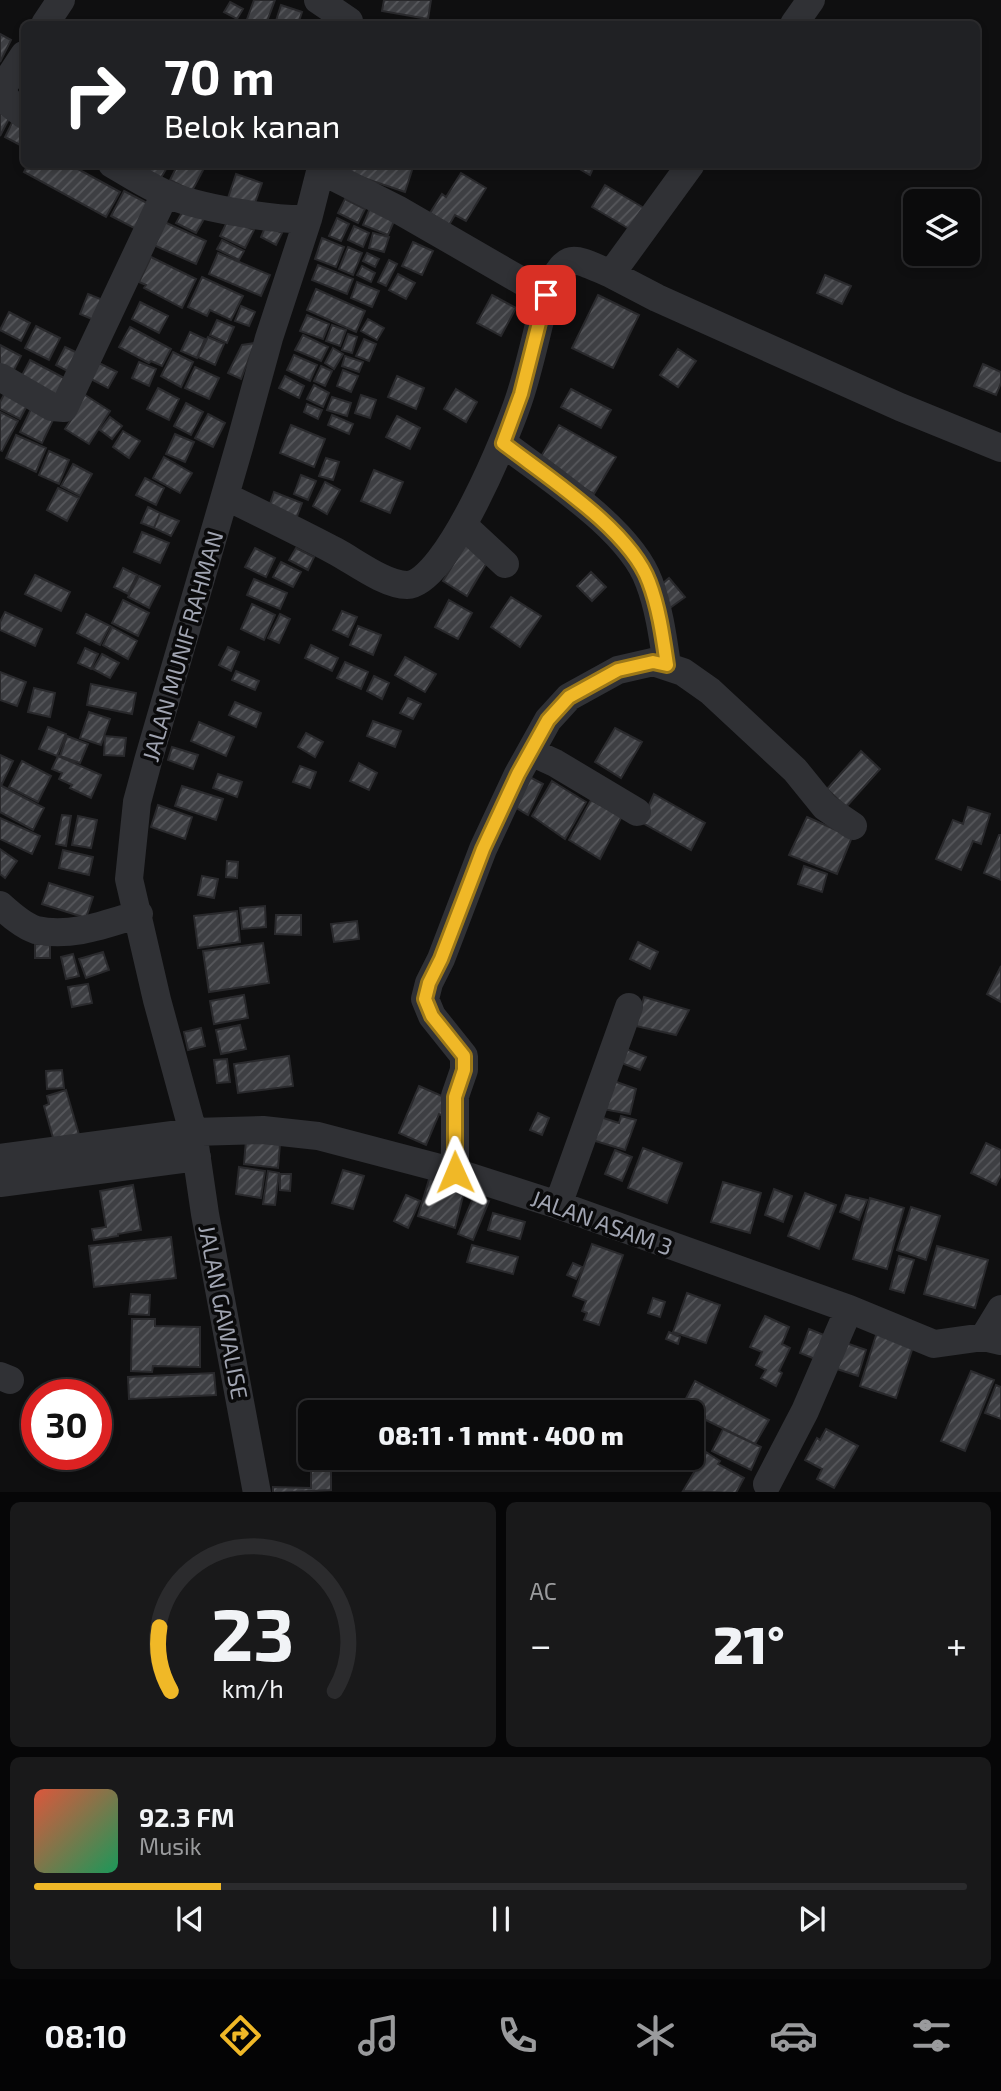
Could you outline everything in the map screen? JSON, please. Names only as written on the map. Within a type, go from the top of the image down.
[{"type":"street","points":[[318,0],[350,15]]},
{"type":"street","points":[[796,21],[811,0]]},
{"type":"street","points":[[21,59],[0,90],[11,105],[21,113]]},
{"type":"street","points":[[119,168],[166,194],[190,202],[273,218],[308,219]]},
{"type":"street","name":"JALAN MUNIF RAHMAN","points":[[195,1145],[129,879],[137,802],[268,338],[308,219],[321,168]]},
{"type":"street","points":[[323,168],[546,295]]},
{"type":"street","points":[[611,274],[688,168]]},
{"type":"street","points":[[0,377],[52,407],[64,408],[166,194]]},
{"type":"street","points":[[225,496],[387,579],[408,585],[428,575],[463,525],[503,443],[521,394],[546,295],[560,266],[570,260],[580,260],[657,298],[900,407],[1001,448]]},
{"type":"street","points":[[503,443],[574,497],[621,538],[641,563],[650,582],[667,665]]},
{"type":"street","points":[[463,525],[505,564]]},
{"type":"street","points":[[455,1172],[455,1097],[464,1070],[464,1056],[432,1016],[425,999],[483,849],[518,774],[548,720],[569,697],[618,670],[653,662],[683,672],[710,691],[795,770],[825,807],[853,826]]},
{"type":"street","points":[[531,752],[637,812]]},
{"type":"street","points":[[0,905],[34,930],[65,932],[89,929],[139,914]]},
{"type":"street","points":[[558,1205],[629,1007]]},
{"type":"street","name":"JALAN ASAM 3","points":[[195,1145],[292,1131],[366,1147],[558,1205],[849,1309],[934,1344],[992,1339]]},
{"type":"street","points":[[0,1158],[195,1145]]},
{"type":"street","points":[[0,1183],[195,1145]]},
{"type":"street","name":"JALAN GAWALISE","points":[[195,1145],[205,1214],[257,1492]]},
{"type":"street","points":[[767,1484],[805,1411],[849,1309]]},
{"type":"street","points":[[992,1339],[1001,1309]]},
{"type":"building","points":[[254,0],[275,0],[267,21],[246,21]]},
{"type":"building","points":[[384,0],[431,0],[428,19],[382,11]]},
{"type":"building","points":[[230,2],[243,9],[237,19],[224,12]]},
{"type":"building","points":[[281,5],[302,12],[299,21],[276,21]]},
{"type":"building","points":[[0,34],[11,40],[0,62]]},
{"type":"building","points":[[0,109],[11,115],[0,136]]},
{"type":"building","points":[[15,117],[21,120],[21,145],[5,137]]},
{"type":"building","points":[[26,168],[76,168],[120,192],[106,217],[24,172]]},
{"type":"building","points":[[141,168],[167,168],[158,183]]},
{"type":"building","points":[[176,168],[203,170],[192,191],[170,180]]},
{"type":"building","points":[[351,168],[413,168],[405,192],[349,173]]},
{"type":"building","points":[[578,168],[593,168],[590,175]]},
{"type":"building","points":[[461,173],[486,188],[466,221],[455,215],[449,225],[430,213],[442,194],[446,197]]},
{"type":"building","points":[[236,174],[262,183],[254,206],[228,198]]},
{"type":"building","points":[[605,185],[644,208],[631,230],[592,207]]},
{"type":"building","points":[[124,191],[149,204],[136,229],[111,216]]},
{"type":"building","points":[[345,199],[365,209],[358,223],[338,213]]},
{"type":"building","points":[[370,208],[395,219],[388,235],[363,225]]},
{"type":"building","points":[[184,209],[204,219],[196,233],[176,223]]},
{"type":"building","points":[[229,218],[254,230],[245,248],[220,236]]},
{"type":"building","points":[[337,218],[349,224],[341,241],[329,236]]},
{"type":"building","points":[[160,220],[206,241],[196,264],[149,243]]},
{"type":"building","points":[[266,225],[282,233],[276,245],[261,237]]},
{"type":"building","points":[[354,226],[369,233],[363,247],[348,240]]},
{"type":"building","points":[[373,233],[389,237],[384,252],[369,248]]},
{"type":"building","points":[[322,238],[344,247],[336,267],[315,259]]},
{"type":"building","points":[[222,240],[244,251],[239,260],[217,249]]},
{"type":"building","points":[[413,242],[433,251],[422,275],[402,266]]},
{"type":"building","points":[[348,247],[362,253],[353,275],[339,269]]},
{"type":"building","points":[[218,253],[270,275],[261,296],[209,274]]},
{"type":"building","points":[[367,253],[379,259],[375,267],[363,261]]},
{"type":"building","points":[[151,257],[196,279],[182,308],[144,288],[146,285],[139,282]]},
{"type":"building","points":[[389,260],[397,264],[386,286],[378,282]]},
{"type":"building","points":[[318,265],[353,279],[347,294],[312,280]]},
{"type":"building","points":[[362,266],[375,273],[371,282],[357,275]]},
{"type":"building","points":[[398,274],[415,283],[406,299],[389,290]]},
{"type":"building","points":[[825,275],[851,286],[842,304],[817,293]]},
{"type":"building","points":[[202,277],[243,296],[231,320],[210,310],[207,316],[188,307]]},
{"type":"building","points":[[357,282],[379,291],[372,307],[351,298]]},
{"type":"building","points":[[316,289],[365,311],[356,332],[307,310]]},
{"type":"building","points":[[88,294],[103,300],[94,320],[80,314]]},
{"type":"building","points":[[492,295],[516,308],[501,336],[477,323]]},
{"type":"building","points":[[598,295],[639,315],[613,368],[572,348]]},
{"type":"building","points":[[140,302],[168,316],[159,333],[132,319]]},
{"type":"building","points":[[241,306],[255,312],[249,326],[235,321]]},
{"type":"building","points":[[9,312],[30,323],[21,341],[0,330]]},
{"type":"building","points":[[307,315],[329,324],[323,339],[300,331]]},
{"type":"building","points":[[368,319],[384,328],[377,340],[361,331]]},
{"type":"building","points":[[217,320],[234,327],[227,343],[210,335]]},
{"type":"building","points":[[332,325],[346,330],[340,346],[326,341]]},
{"type":"building","points":[[36,326],[60,338],[49,360],[25,348]]},
{"type":"building","points":[[130,327],[171,349],[162,366],[151,361],[149,363],[119,347]]},
{"type":"building","points":[[190,332],[205,339],[197,358],[181,351]]},
{"type":"building","points":[[348,334],[357,337],[352,353],[342,350]]},
{"type":"building","points":[[303,335],[328,347],[321,361],[295,350]]},
{"type":"building","points":[[208,337],[224,344],[215,365],[198,357]]},
{"type":"building","points":[[364,339],[376,344],[369,361],[356,356]]},
{"type":"building","points":[[255,343],[241,379],[228,373],[242,345]]},
{"type":"building","points":[[0,345],[21,356],[11,376],[0,371]]},
{"type":"building","points":[[65,347],[82,355],[73,374],[56,365]]},
{"type":"building","points":[[333,348],[343,354],[334,369],[325,363]]},
{"type":"building","points":[[678,349],[696,361],[678,387],[660,375]]},
{"type":"building","points":[[173,352],[193,362],[181,387],[161,376]]},
{"type":"building","points":[[294,355],[317,365],[310,381],[287,370]]},
{"type":"building","points":[[345,356],[363,362],[359,372],[342,366]]},
{"type":"building","points":[[30,360],[68,380],[58,401],[19,381]]},
{"type":"building","points":[[93,360],[117,372],[108,388],[85,376]]},
{"type":"building","points":[[139,362],[156,369],[149,386],[132,378]]},
{"type":"building","points":[[983,364],[1001,372],[1001,383],[996,395],[974,386]]},
{"type":"building","points":[[321,366],[332,371],[325,386],[314,381]]},
{"type":"building","points":[[195,367],[219,378],[209,399],[185,388]]},
{"type":"building","points":[[343,370],[358,376],[351,392],[337,386]]},
{"type":"building","points":[[285,376],[304,386],[299,398],[279,388]]},
{"type":"building","points":[[397,376],[424,388],[416,409],[388,397]]},
{"type":"building","points":[[314,385],[329,393],[323,407],[307,399]]},
{"type":"building","points":[[8,387],[31,398],[20,419],[0,409],[0,402]]},
{"type":"building","points":[[158,388],[179,399],[169,420],[147,409]]},
{"type":"building","points":[[456,389],[477,402],[466,422],[444,409]]},
{"type":"building","points":[[571,389],[611,410],[601,428],[561,407]]},
{"type":"building","points":[[79,391],[110,411],[89,444],[65,429],[74,415]]},
{"type":"building","points":[[361,395],[376,400],[370,418],[355,413]]},
{"type":"building","points":[[332,397],[351,403],[347,416],[327,410]]},
{"type":"building","points":[[186,403],[203,412],[191,435],[174,426]]},
{"type":"building","points":[[307,404],[322,410],[318,419],[304,412]]},
{"type":"building","points":[[31,409],[53,420],[42,443],[20,432]]},
{"type":"building","points":[[0,412],[18,421],[2,451],[0,450]]},
{"type":"building","points":[[208,414],[225,423],[213,447],[195,438]]},
{"type":"building","points":[[332,415],[353,424],[349,434],[328,425]]},
{"type":"building","points":[[397,416],[420,428],[410,449],[386,437]]},
{"type":"building","points":[[110,417],[122,426],[112,439],[100,430]]},
{"type":"building","points":[[291,425],[325,439],[314,467],[280,453]]},
{"type":"building","points":[[559,425],[616,457],[594,494],[538,462]]},
{"type":"building","points":[[123,431],[140,441],[129,458],[113,447]]},
{"type":"building","points":[[175,434],[194,442],[185,462],[166,454]]},
{"type":"building","points":[[16,435],[46,448],[36,472],[6,458]]},
{"type":"building","points":[[49,451],[69,460],[59,484],[39,475]]},
{"type":"building","points":[[164,457],[192,473],[180,493],[153,478]]},
{"type":"building","points":[[326,458],[339,462],[333,480],[319,476]]},
{"type":"building","points":[[73,464],[92,474],[80,496],[61,486]]},
{"type":"building","points":[[374,470],[403,482],[390,513],[361,501]]},
{"type":"building","points":[[301,475],[316,481],[308,500],[294,494]]},
{"type":"building","points":[[145,478],[164,488],[156,505],[136,495]]},
{"type":"building","points":[[325,482],[340,490],[327,514],[313,506]]},
{"type":"building","points":[[58,488],[79,498],[67,521],[47,510]]},
{"type":"building","points":[[274,492],[302,503],[295,522],[267,512]]},
{"type":"building","points":[[148,507],[160,513],[154,528],[141,523]]},
{"type":"building","points":[[160,513],[179,521],[171,536],[154,528]]},
{"type":"building","points":[[142,532],[169,543],[160,563],[134,552]]},
{"type":"building","points":[[465,545],[489,559],[467,596],[443,581]]},
{"type":"building","points":[[255,548],[275,558],[266,577],[245,567]]},
{"type":"building","points":[[296,548],[314,557],[308,570],[289,560]]},
{"type":"building","points":[[281,562],[301,572],[293,587],[273,577]]},
{"type":"building","points":[[123,568],[137,575],[128,594],[114,587]]},
{"type":"building","points":[[591,572],[606,587],[592,601],[577,586]]},
{"type":"building","points":[[35,575],[70,592],[61,611],[25,594]]},
{"type":"building","points":[[139,576],[160,586],[149,608],[128,597]]},
{"type":"building","points":[[669,578],[685,597],[670,608],[655,590]]},
{"type":"building","points":[[254,579],[287,593],[280,609],[247,595]]},
{"type":"building","points":[[511,597],[541,616],[520,647],[491,627]]},
{"type":"building","points":[[123,600],[149,613],[138,636],[112,623]]},
{"type":"building","points":[[449,600],[472,613],[458,639],[435,627]]},
{"type":"building","points":[[252,604],[275,615],[264,640],[241,629]]},
{"type":"building","points":[[342,611],[357,617],[348,637],[333,630]]},
{"type":"building","points":[[5,612],[42,629],[35,646],[0,630],[0,622]]},
{"type":"building","points":[[86,614],[110,626],[100,645],[77,633]]},
{"type":"building","points":[[280,614],[290,619],[279,643],[268,638]]},
{"type":"building","points":[[358,626],[381,635],[373,655],[350,645]]},
{"type":"building","points":[[112,627],[137,641],[128,659],[103,645]]},
{"type":"building","points":[[311,645],[338,658],[332,671],[305,658]]},
{"type":"building","points":[[228,647],[239,652],[231,671],[219,665]]},
{"type":"building","points":[[85,648],[98,654],[91,669],[78,663]]},
{"type":"building","points":[[102,654],[119,663],[110,678],[93,669]]},
{"type":"building","points":[[405,657],[436,674],[425,692],[395,675]]},
{"type":"building","points":[[345,662],[368,672],[361,689],[337,678]]},
{"type":"building","points":[[236,671],[259,681],[255,690],[232,680]]},
{"type":"building","points":[[0,672],[26,682],[17,706],[0,700]]},
{"type":"building","points":[[374,676],[389,683],[382,699],[367,691]]},
{"type":"building","points":[[91,684],[136,693],[132,714],[87,705]]},
{"type":"building","points":[[34,688],[55,693],[50,717],[28,712]]},
{"type":"building","points":[[408,698],[421,704],[413,719],[400,713]]},
{"type":"building","points":[[235,702],[261,713],[256,727],[229,715]]},
{"type":"building","points":[[89,712],[110,719],[101,745],[80,738]]},
{"type":"building","points":[[373,721],[401,731],[395,747],[367,736]]},
{"type":"building","points":[[199,722],[234,737],[226,756],[191,741]]},
{"type":"building","points":[[48,727],[66,734],[57,756],[39,749]]},
{"type":"building","points":[[615,728],[642,742],[621,778],[595,762]]},
{"type":"building","points":[[306,733],[323,742],[315,757],[298,747]]},
{"type":"building","points":[[67,736],[88,744],[80,763],[60,756]]},
{"type":"building","points":[[105,736],[126,738],[124,756],[104,755]]},
{"type":"building","points":[[172,747],[198,755],[193,769],[168,760]]},
{"type":"building","points":[[861,751],[880,769],[846,807],[827,789]]},
{"type":"building","points":[[0,755],[13,761],[2,784],[0,783]]},
{"type":"building","points":[[58,756],[101,775],[91,798],[70,788],[72,785],[59,779],[62,773],[52,769]]},
{"type":"building","points":[[22,761],[51,776],[38,802],[9,787]]},
{"type":"building","points":[[359,763],[377,773],[369,790],[350,781]]},
{"type":"building","points":[[300,766],[316,772],[310,788],[293,782]]},
{"type":"building","points":[[218,774],[242,782],[237,797],[213,788]]},
{"type":"building","points":[[524,774],[543,784],[528,815],[510,804]]},
{"type":"building","points":[[552,781],[586,802],[565,839],[532,816]]},
{"type":"building","points":[[0,785],[44,808],[33,830],[0,812]]},
{"type":"building","points":[[182,786],[223,799],[216,820],[175,806]]},
{"type":"building","points":[[654,794],[705,823],[691,850],[641,822]]},
{"type":"building","points":[[591,800],[622,816],[600,859],[569,840]]},
{"type":"building","points":[[158,805],[192,817],[185,839],[151,827]]},
{"type":"building","points":[[968,807],[990,814],[981,844],[973,841],[961,870],[936,859],[953,820],[963,824]]},
{"type":"building","points":[[62,815],[71,816],[66,846],[56,844]]},
{"type":"building","points":[[78,816],[97,820],[91,848],[72,845]]},
{"type":"building","points":[[807,817],[852,837],[837,874],[789,855]]},
{"type":"building","points":[[0,818],[40,836],[32,854],[0,839]]},
{"type":"building","points":[[1001,835],[1001,880],[984,873]]},
{"type":"building","points":[[0,849],[17,861],[5,878],[0,874]]},
{"type":"building","points":[[63,850],[93,857],[89,875],[59,868]]},
{"type":"building","points":[[227,861],[238,862],[237,878],[226,877]]},
{"type":"building","points":[[804,866],[827,874],[822,892],[798,884]]},
{"type":"building","points":[[202,876],[218,879],[214,898],[198,895]]},
{"type":"building","points":[[49,883],[93,897],[86,918],[42,904]]},
{"type":"building","points":[[265,906],[266,927],[242,929],[240,908]]},
{"type":"building","points":[[237,911],[240,942],[198,948],[194,916]]},
{"type":"building","points":[[276,915],[301,915],[301,935],[275,934]]},
{"type":"building","points":[[357,921],[359,939],[334,942],[331,924]]},
{"type":"building","points":[[638,942],[658,952],[650,969],[630,959]]},
{"type":"building","points":[[263,943],[269,983],[209,992],[203,951]]},
{"type":"building","points":[[35,944],[50,944],[50,958],[35,958]]},
{"type":"building","points":[[103,952],[109,970],[86,978],[79,959]]},
{"type":"building","points":[[73,954],[79,976],[66,979],[61,957]]},
{"type":"building","points":[[1001,966],[1001,1002],[987,994]]},
{"type":"building","points":[[88,984],[92,1003],[72,1007],[68,987]]},
{"type":"building","points":[[244,995],[248,1018],[214,1024],[210,1001]]},
{"type":"building","points":[[644,997],[689,1010],[676,1035],[636,1026]]},
{"type":"building","points":[[240,1025],[246,1049],[221,1054],[216,1030]]},
{"type":"building","points":[[201,1028],[205,1046],[188,1050],[184,1032]]},
{"type":"building","points":[[621,1047],[646,1057],[640,1070],[616,1061]]},
{"type":"building","points":[[289,1056],[293,1086],[238,1093],[234,1064]]},
{"type":"building","points":[[227,1059],[230,1082],[217,1083],[214,1060]]},
{"type":"building","points":[[62,1070],[64,1088],[47,1089],[46,1071]]},
{"type":"building","points":[[611,1080],[636,1089],[630,1114],[603,1109]]},
{"type":"building","points":[[419,1086],[451,1100],[444,1116],[439,1114],[426,1145],[399,1133]]},
{"type":"building","points":[[66,1090],[80,1138],[55,1145],[44,1106],[49,1104],[47,1096]]},
{"type":"building","points":[[538,1113],[549,1118],[542,1135],[530,1130]]},
{"type":"building","points":[[597,1116],[619,1123],[621,1116],[636,1120],[625,1150],[589,1139]]},
{"type":"building","points":[[246,1140],[280,1144],[278,1168],[244,1164]]},
{"type":"building","points":[[986,1143],[1001,1150],[1001,1175],[996,1185],[971,1173]]},
{"type":"building","points":[[643,1148],[682,1163],[667,1203],[628,1188]]},
{"type":"building","points":[[615,1150],[632,1157],[622,1181],[605,1174]]},
{"type":"building","points":[[239,1167],[265,1171],[261,1198],[236,1194]]},
{"type":"building","points":[[343,1170],[364,1176],[353,1209],[332,1203]]},
{"type":"building","points":[[268,1171],[279,1173],[275,1205],[263,1204]]},
{"type":"building","points":[[280,1174],[291,1174],[290,1191],[280,1190]]},
{"type":"building","points":[[430,1176],[465,1188],[455,1228],[418,1216]]},
{"type":"building","points":[[723,1182],[761,1193],[750,1233],[711,1222]]},
{"type":"building","points":[[133,1185],[141,1230],[94,1240],[92,1229],[106,1227],[100,1191]]},
{"type":"building","points":[[774,1189],[792,1196],[783,1222],[765,1215]]},
{"type":"building","points":[[805,1193],[836,1205],[819,1249],[788,1236]]},
{"type":"building","points":[[406,1195],[420,1201],[408,1228],[394,1221]]},
{"type":"building","points":[[846,1195],[867,1200],[859,1220],[840,1212]]},
{"type":"building","points":[[474,1196],[489,1201],[473,1240],[458,1234]]},
{"type":"building","points":[[870,1198],[904,1208],[887,1269],[853,1259]]},
{"type":"building","points":[[911,1207],[940,1216],[926,1260],[897,1250]]},
{"type":"building","points":[[493,1213],[525,1222],[520,1239],[488,1230]]},
{"type":"building","points":[[171,1237],[176,1278],[94,1287],[89,1246]]},
{"type":"building","points":[[592,1244],[623,1255],[599,1325],[584,1320],[587,1313],[582,1311],[586,1301],[573,1296]]},
{"type":"building","points":[[472,1245],[518,1257],[513,1274],[467,1262]]},
{"type":"building","points":[[937,1246],[988,1260],[975,1308],[924,1294]]},
{"type":"building","points":[[899,1256],[914,1260],[904,1293],[890,1289]]},
{"type":"building","points":[[573,1263],[582,1267],[576,1279],[567,1275]]},
{"type":"building","points":[[687,1293],[720,1305],[706,1343],[673,1332]]},
{"type":"building","points":[[131,1294],[150,1295],[149,1315],[129,1314]]},
{"type":"building","points":[[653,1298],[665,1302],[660,1317],[648,1313]]},
{"type":"building","points":[[765,1316],[789,1327],[782,1344],[790,1348],[779,1371],[782,1373],[776,1386],[761,1378],[766,1370],[756,1365],[762,1352],[750,1347]]},
{"type":"building","points":[[132,1319],[155,1319],[155,1326],[200,1327],[200,1367],[153,1366],[152,1372],[131,1371]]},
{"type":"building","points":[[809,1329],[829,1337],[820,1361],[800,1353]]},
{"type":"building","points":[[669,1332],[680,1337],[678,1344],[666,1339]]},
{"type":"building","points":[[877,1332],[914,1344],[896,1398],[860,1386]]},
{"type":"building","points":[[843,1342],[866,1350],[858,1376],[834,1368]]},
{"type":"building","points":[[971,1371],[994,1380],[965,1451],[941,1441]]},
{"type":"building","points":[[214,1373],[216,1395],[129,1399],[128,1377]]},
{"type":"building","points":[[695,1381],[769,1420],[755,1444],[704,1419],[704,1400],[685,1400]]},
{"type":"building","points":[[996,1385],[1001,1387],[1001,1419],[985,1413]]},
{"type":"building","points":[[723,1429],[761,1447],[751,1470],[712,1451]]},
{"type":"building","points":[[826,1429],[858,1446],[834,1488],[817,1479],[822,1469],[805,1460],[817,1438],[820,1440]]},
{"type":"building","points":[[706,1452],[720,1461],[718,1464],[744,1478],[737,1492],[683,1491],[695,1470],[704,1470]]},
{"type":"building","points":[[311,1470],[331,1470],[331,1490],[273,1492],[273,1487],[311,1488]]},
{"type":"route","points":[[455,1172],[455,1097],[464,1070],[464,1056],[432,1016],[425,999],[483,849],[518,774],[548,720],[569,697],[618,670],[653,662],[667,665],[650,582],[641,563],[621,538],[574,497],[503,443],[521,394],[546,295]]}]
